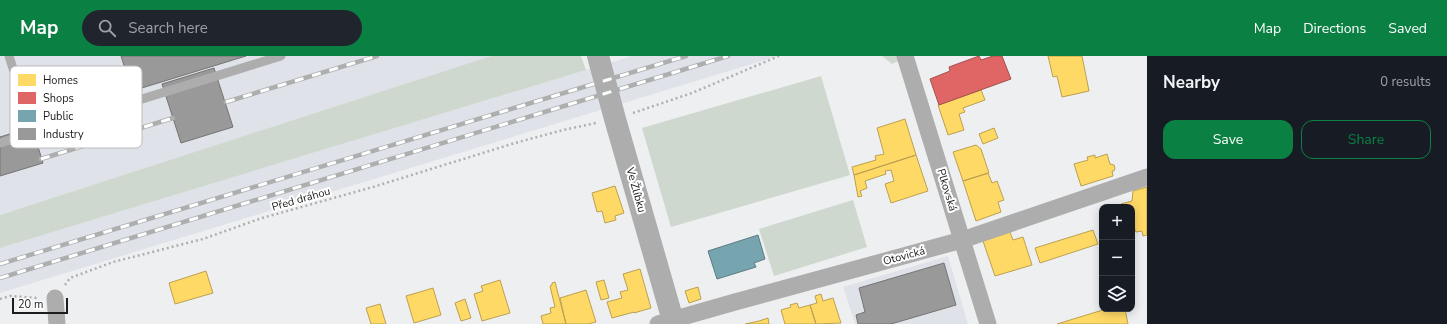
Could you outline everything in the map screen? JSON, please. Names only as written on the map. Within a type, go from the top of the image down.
[{"type":"street","name":"Ve Žlíbku","points":[[598,56],[668,323]]},
{"type":"street","name":"Plkovská","points":[[905,56],[988,324]]},
{"type":"street","name":"Otovická","points":[[668,323],[735,302],[962,240],[1147,177]]},
{"type":"street","points":[[55,298],[57,324]]},
{"type":"lane","points":[[9,56],[12,66]]},
{"type":"lane","points":[[142,99],[281,56]]},
{"type":"lane","points":[[0,143],[10,140]]},
{"type":"path","name":"Před dráhou","points":[[55,298],[70,278],[113,262],[203,239],[262,218],[372,187],[515,143],[563,130],[615,119],[692,93],[779,56]]},
{"type":"path","points":[[0,299],[10,296],[55,298]]},
{"type":"shaded area","points":[[0,56],[491,56],[0,215]]},
{"type":"shaded area","points":[[491,56],[581,56],[586,70],[0,248],[0,215]]},
{"type":"shaded area","points":[[632,56],[778,56],[0,293],[0,248]]},
{"type":"shaded area","points":[[882,56],[908,56],[892,64]]},
{"type":"shaded area","points":[[821,76],[850,175],[671,227],[642,128]]},
{"type":"shaded area","points":[[853,200],[867,247],[774,276],[759,229]]},
{"type":"shaded area","points":[[948,256],[968,324],[855,324],[843,287]]},
{"type":"building: Homes","points":[[1048,56],[1082,56],[1089,91],[1062,97],[1057,76],[1053,77]]},
{"type":"building: Homes","points":[[981,90],[985,100],[963,108],[965,112],[959,114],[964,130],[948,135],[938,105]]},
{"type":"building: Homes","points":[[905,119],[916,155],[854,175],[852,167],[876,160],[875,156],[884,154],[877,128]]},
{"type":"building: Homes","points":[[994,128],[998,138],[983,144],[979,134]]},
{"type":"building: Homes","points":[[976,145],[981,149],[989,173],[963,181],[953,152]]},
{"type":"building: Homes","points":[[1107,154],[1110,164],[1114,165],[1115,168],[1114,171],[1112,171],[1113,176],[1081,186],[1074,164],[1088,160],[1087,157],[1095,155],[1095,158]]},
{"type":"building: Homes","points":[[916,155],[928,191],[891,203],[885,184],[894,181],[891,170],[885,171],[886,174],[865,181],[867,188],[860,191],[862,196],[858,197],[854,175]]},
{"type":"building: Homes","points":[[988,173],[992,183],[997,181],[1004,200],[998,202],[1001,212],[976,221],[963,181]]},
{"type":"building: Homes","points":[[615,186],[624,213],[615,216],[616,220],[605,223],[602,211],[597,212],[592,193]]},
{"type":"building: Homes","points":[[1147,187],[1147,235],[1143,236],[1142,231],[1136,232],[1135,230],[1135,204],[1121,204],[1132,201],[1133,191]]},
{"type":"building: Homes","points":[[1093,230],[1098,244],[1040,263],[1035,248]]},
{"type":"building: Homes","points":[[1010,232],[1013,240],[1023,237],[1032,265],[995,276],[983,241]]},
{"type":"building: Homes","points":[[640,269],[651,308],[612,318],[607,302],[622,298],[620,292],[628,290],[623,274]]},
{"type":"building: Homes","points":[[206,271],[213,293],[175,304],[169,283]]},
{"type":"building: Homes","points":[[500,280],[510,313],[482,321],[474,294],[483,291],[481,286]]},
{"type":"building: Homes","points":[[604,280],[609,298],[601,300],[596,282]]},
{"type":"building: Homes","points":[[555,282],[566,324],[543,324],[541,316],[551,313],[550,308],[555,307],[550,286]]},
{"type":"building: Homes","points":[[698,287],[701,299],[689,303],[685,291]]},
{"type":"building: Homes","points":[[433,288],[441,315],[414,323],[406,296]]},
{"type":"building: Homes","points":[[586,290],[596,322],[588,324],[566,324],[560,298]]},
{"type":"building: Homes","points":[[821,294],[823,301],[833,298],[841,323],[816,324],[810,305],[817,303],[815,296]]},
{"type":"building: Homes","points":[[465,299],[471,318],[461,321],[455,303]]},
{"type":"building: Homes","points":[[797,303],[799,308],[810,305],[816,324],[785,324],[781,310],[791,307],[790,305]]},
{"type":"building: Homes","points":[[380,304],[386,324],[371,324],[366,308]]},
{"type":"building: Homes","points":[[1099,311],[1126,312],[1128,324],[1057,324]]},
{"type":"building: Homes","points":[[768,318],[769,324],[745,324],[759,321]]},
{"type":"building: Shops","points":[[979,56],[981,60],[993,56],[1002,56],[1011,79],[939,105],[930,79],[950,71],[949,67]]},
{"type":"building: Public","points":[[758,235],[765,259],[754,263],[756,267],[717,279],[708,251]]},
{"type":"building: Industry","points":[[121,56],[246,56],[142,88],[142,66],[124,66]]},
{"type":"building: Industry","points":[[214,68],[233,127],[181,143],[162,84]]},
{"type":"building: Industry","points":[[10,134],[10,148],[38,148],[43,163],[0,176],[0,137]]},
{"type":"building: Industry","points":[[944,263],[956,305],[891,324],[858,324],[856,315],[865,312],[859,288]]},
{"type":"railway","points":[[226,102],[377,56]]},
{"type":"railway","points":[[0,264],[686,56]]},
{"type":"railway","points":[[0,278],[728,56]]},
{"type":"railway","points":[[142,128],[173,118]]},
{"type":"railway","points":[[41,159],[76,148]]}]
